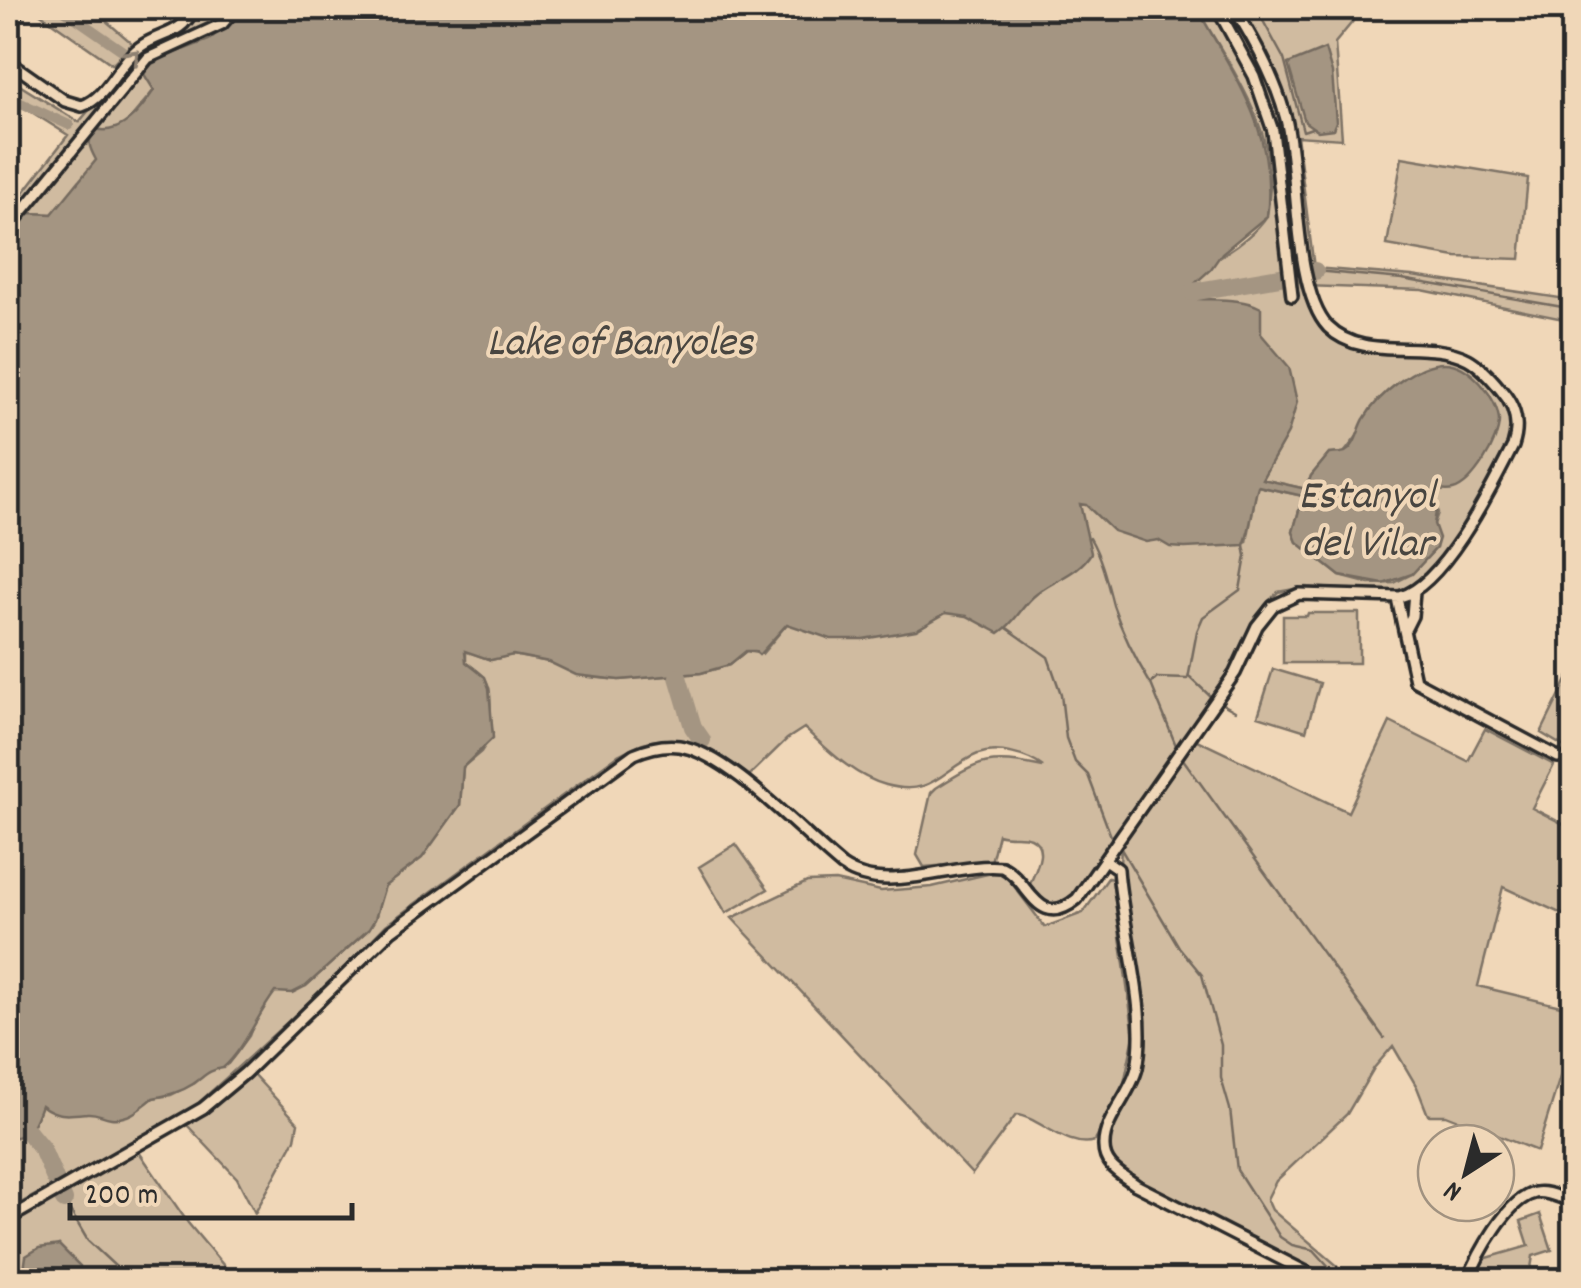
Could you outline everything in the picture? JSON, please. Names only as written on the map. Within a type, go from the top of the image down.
[{"type":"street","points":[[8,24],[18,8]]},
{"type":"street","points":[[8,61],[65,101],[82,106],[96,98],[135,51],[182,26],[191,9],[201,12],[215,8]]},
{"type":"street","points":[[8,229],[148,58],[222,24],[236,8]]},
{"type":"street","points":[[1217,8],[1254,76],[1273,131],[1291,291]]},
{"type":"street","points":[[8,1219],[202,1108],[246,1072],[391,931],[634,754],[681,746],[713,758],[842,866],[858,875],[892,878],[1002,868],[1012,872],[1037,903],[1055,909],[1078,898],[1235,673],[1262,619],[1286,597],[1319,592],[1397,598],[1429,581],[1456,546],[1508,457],[1518,432],[1513,406],[1470,360],[1442,351],[1368,345],[1342,338],[1316,310],[1309,287],[1285,114],[1267,69],[1234,8]]},
{"type":"street","points":[[1406,628],[1412,616],[1414,592]]},
{"type":"street","points":[[1397,598],[1416,680],[1558,757]]},
{"type":"street","points":[[1105,860],[1118,869],[1140,1033],[1136,1071],[1103,1141],[1104,1155],[1110,1166],[1136,1185],[1322,1280]]},
{"type":"street","points":[[1468,1280],[1475,1261],[1513,1205],[1524,1196],[1539,1191],[1574,1202]]},
{"type":"shaded area","points":[[32,8],[91,8],[132,43],[112,64]]},
{"type":"shaded area","points":[[219,8],[246,8],[209,40],[156,60],[146,75],[154,90],[123,127],[102,132],[109,147],[60,207],[52,214],[29,213],[17,227],[23,241],[8,269],[8,213],[68,135],[22,106],[8,107],[8,78],[79,122],[148,46]]},
{"type":"shaded area","points":[[1197,8],[1364,8],[1335,43],[1342,139],[1297,136],[1314,268],[1412,276],[1573,300],[1573,321],[1422,290],[1305,286],[1312,313],[1325,330],[1342,342],[1453,359],[1481,377],[1506,409],[1511,434],[1501,464],[1445,554],[1430,571],[1413,585],[1391,592],[1305,587],[1278,592],[1265,605],[1223,683],[1076,894],[1056,903],[1038,897],[1030,884],[1040,854],[1037,842],[1031,838],[998,834],[991,862],[924,867],[917,855],[931,793],[936,788],[986,762],[1043,767],[1021,756],[994,751],[978,754],[927,785],[902,788],[863,775],[804,728],[749,776],[715,752],[688,742],[660,740],[636,746],[618,755],[386,925],[328,985],[193,1108],[8,1210],[8,1133],[34,1095],[147,1103],[171,1095],[195,1083],[207,1070],[228,1064],[249,1036],[267,986],[306,986],[369,929],[384,886],[421,858],[460,805],[463,767],[481,752],[493,733],[488,686],[482,675],[466,662],[466,651],[491,660],[512,655],[549,662],[589,677],[619,680],[701,673],[729,665],[746,651],[762,654],[787,624],[1075,497],[1236,540],[1240,545],[1247,542],[1257,486],[1303,496],[1293,532],[1297,542],[1340,576],[1370,584],[1394,583],[1412,574],[1436,548],[1434,524],[1438,513],[1431,490],[1444,489],[1499,419],[1489,394],[1461,368],[1358,435],[1344,453],[1329,454],[1306,489],[1261,479],[1284,440],[1196,306],[1184,279],[1237,245],[1264,220],[1270,172],[1266,147],[1248,98]]},
{"type":"shaded area","points":[[1402,157],[1528,178],[1520,259],[1456,257],[1387,245]]},
{"type":"shaded area","points":[[1359,613],[1359,663],[1283,663],[1283,616]]},
{"type":"shaded area","points":[[1273,669],[1320,683],[1306,731],[1258,716]]},
{"type":"shaded area","points":[[1568,678],[1573,681],[1573,752],[1541,733]]},
{"type":"shaded area","points":[[1390,722],[1468,761],[1485,729],[1554,765],[1532,808],[1573,829],[1573,919],[1503,887],[1478,986],[1573,1009],[1573,1035],[1537,1151],[1516,1143],[1516,1123],[1466,1123],[1446,1115],[1428,1115],[1393,1046],[1374,1068],[1347,1114],[1276,1181],[1267,1199],[1272,1210],[1340,1268],[1347,1280],[1330,1280],[1137,1182],[1113,1161],[1107,1142],[1140,1072],[1144,1033],[1120,866],[1121,846],[1195,739],[1348,812]]},
{"type":"shaded area","points":[[736,844],[768,889],[726,913],[699,867]]},
{"type":"shaded area","points":[[1004,873],[1045,927],[1083,913],[1108,878],[1112,879],[1134,1036],[1123,1088],[1095,1141],[1074,1141],[1016,1115],[972,1174],[732,918],[807,882],[835,881],[881,891],[932,887]]},
{"type":"shaded area","points":[[253,1074],[298,1123],[295,1139],[255,1213],[237,1178],[187,1125]]},
{"type":"shaded area","points":[[139,1152],[188,1223],[229,1272],[225,1280],[80,1280],[81,1274],[59,1245],[24,1270],[28,1280],[8,1280],[8,1225]]},
{"type":"shaded area","points":[[1540,1214],[1552,1250],[1533,1256],[1529,1280],[1476,1280],[1480,1260],[1529,1246],[1521,1221]]},
{"type":"water","name":"Lake of Banyoles","points":[[246,8],[1197,8],[1250,106],[1266,157],[1267,216],[1222,253],[1192,286],[1198,299],[1238,301],[1261,308],[1261,334],[1289,367],[1297,402],[1288,433],[1262,479],[1306,489],[1329,454],[1345,452],[1352,446],[1364,419],[1378,401],[1398,382],[1433,364],[1463,369],[1488,392],[1499,421],[1495,440],[1469,480],[1451,491],[1431,491],[1437,506],[1436,548],[1412,574],[1383,584],[1340,576],[1297,542],[1293,532],[1303,496],[1258,486],[1244,545],[1185,548],[1170,547],[1158,540],[1146,542],[1113,531],[1086,505],[1080,504],[1091,553],[1079,567],[1033,597],[999,633],[967,616],[946,613],[916,630],[863,639],[831,639],[787,624],[759,655],[746,651],[729,665],[701,673],[619,680],[576,675],[549,662],[513,655],[491,660],[465,651],[466,662],[485,677],[489,688],[493,738],[463,767],[460,805],[422,858],[385,886],[369,929],[306,986],[292,993],[275,992],[223,1068],[184,1089],[153,1098],[123,1117],[63,1114],[41,1105],[27,1132],[8,1138],[8,344],[20,299],[8,282],[8,237],[29,213],[52,214],[96,160],[90,144],[96,129],[114,129],[143,106],[154,90],[142,71],[156,60],[209,40]]},
{"type":"water","points":[[1325,49],[1332,73],[1336,122],[1333,129],[1318,131],[1305,122],[1288,64]]},
{"type":"water","points":[[59,1245],[80,1266],[80,1280],[28,1280],[24,1270],[26,1256],[39,1248]]},
{"type":"waterway","points":[[61,8],[123,51]]},
{"type":"waterway","points":[[1256,8],[1284,59],[1303,131],[1312,128]]},
{"type":"waterway","points":[[1277,20],[1305,8]]},
{"type":"waterway","points":[[8,102],[21,103],[69,125]]},
{"type":"waterway","points":[[1315,271],[1402,279],[1574,309]]},
{"type":"waterway","points":[[1192,292],[1315,271]]},
{"type":"waterway","points":[[1090,538],[1120,625],[1150,683]]},
{"type":"waterway","points":[[1177,748],[1151,684],[1157,678],[1188,679],[1203,617],[1240,590],[1244,545]]},
{"type":"waterway","points":[[1007,628],[1048,657],[1061,694],[1066,738],[1075,762],[1088,775],[1112,839]]},
{"type":"waterway","points":[[678,677],[693,727],[702,740]]},
{"type":"waterway","points":[[1190,677],[1212,698]]},
{"type":"waterway","points":[[1219,702],[1235,711]]},
{"type":"waterway","points":[[1180,755],[1384,1038]]},
{"type":"waterway","points":[[1121,849],[1179,947],[1202,975],[1221,1045],[1221,1078],[1230,1109],[1237,1170],[1280,1237],[1292,1245],[1314,1250],[1341,1280]]},
{"type":"waterway","points":[[28,1132],[42,1149],[64,1200]]},
{"type":"waterway","points":[[64,1200],[88,1241],[130,1280]]},
{"type":"waterway","points":[[1568,1280],[1574,1263]]},
{"type":"water label","name":"Estanyol del Vilar","points":[[1367,516]]}]
